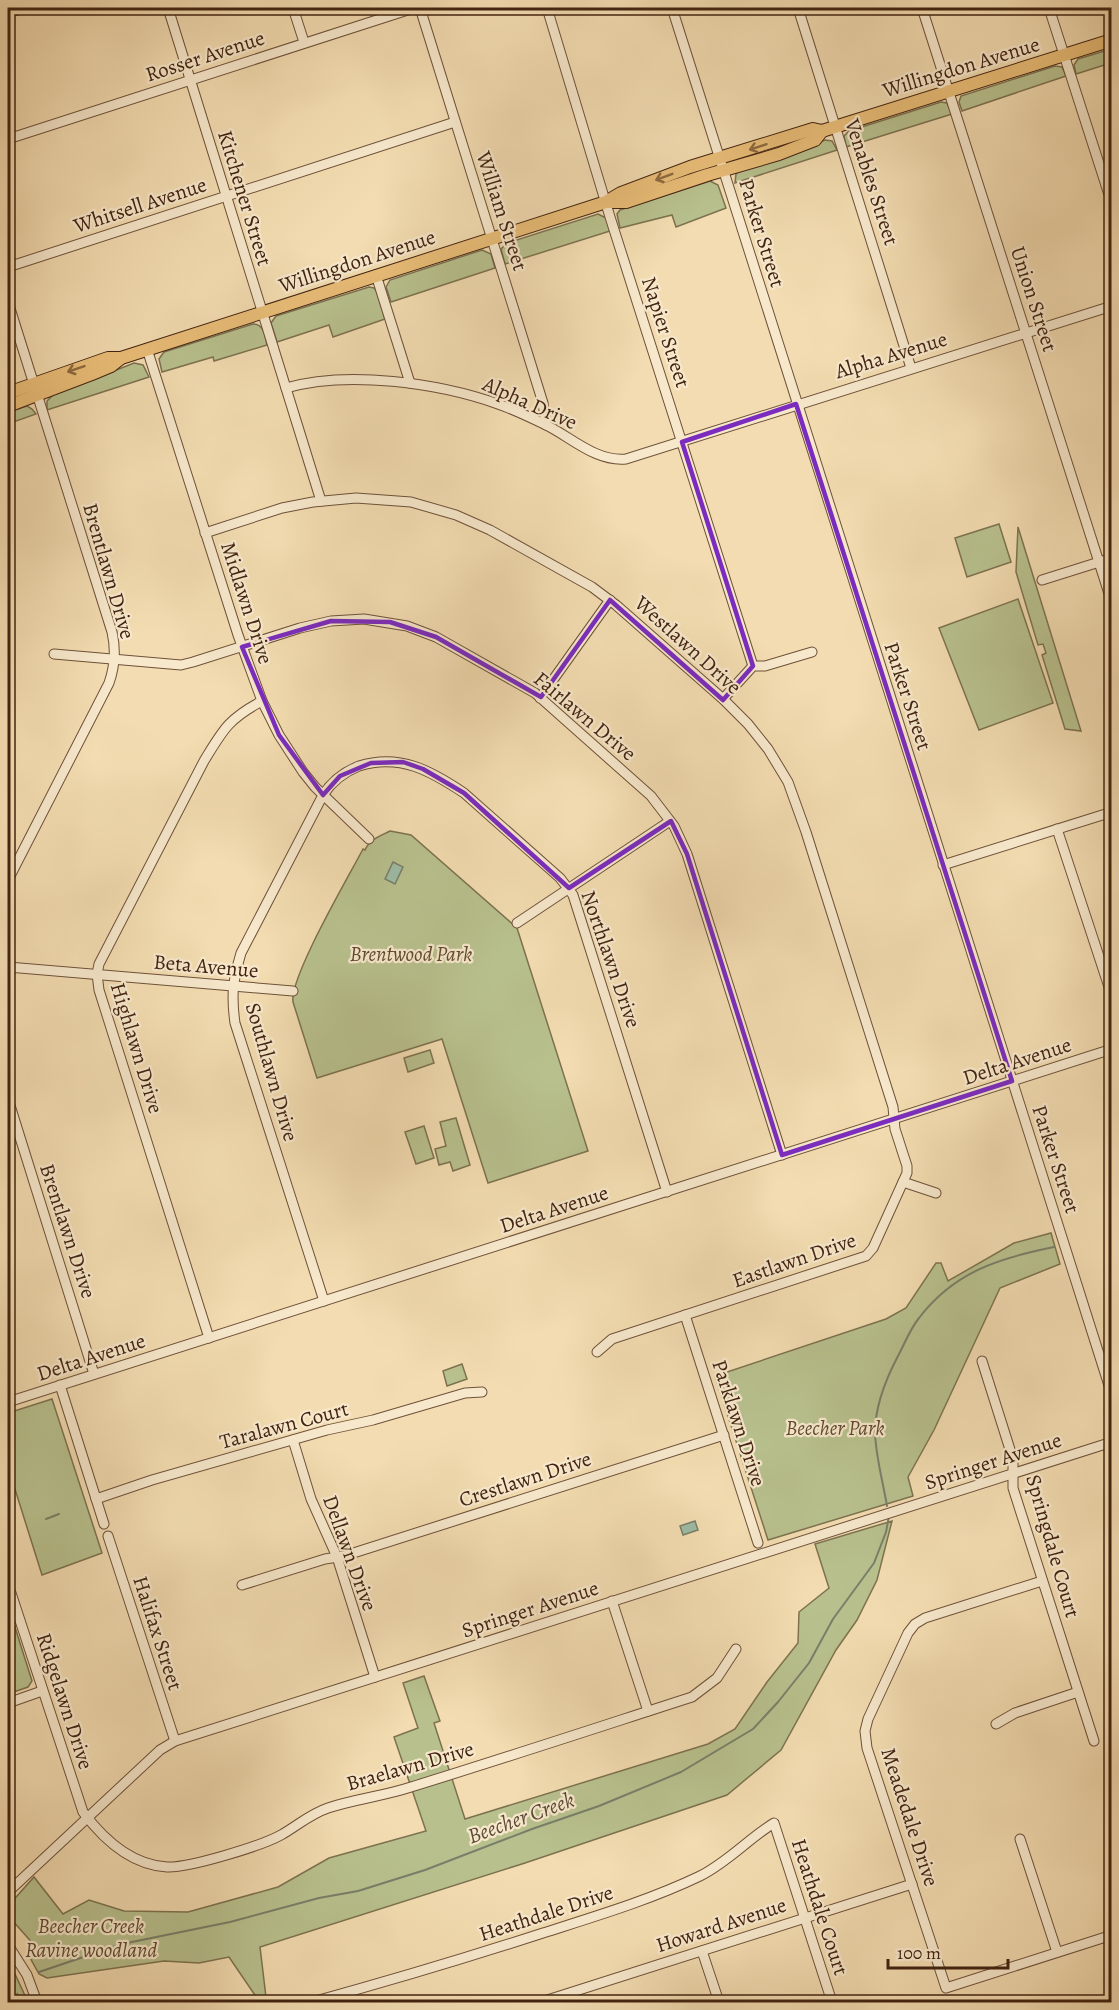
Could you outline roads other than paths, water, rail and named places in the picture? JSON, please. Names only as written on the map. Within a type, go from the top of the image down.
[{"type":"main road","name":"Willingdon Avenue","points":[[8,406],[35,391],[111,366],[120,358],[606,202],[621,193],[690,167],[722,164],[795,148],[815,140],[822,131],[835,126],[1112,40]]},
{"type":"main road","name":"Willingdon Avenue","points":[[8,393],[35,391]]},
{"type":"street","points":[[8,13],[24,8]]},
{"type":"street","name":"Kitchener Street","points":[[168,8],[321,501]]},
{"type":"street","points":[[293,8],[304,42]]},
{"type":"street","name":"Rosser Avenue","points":[[8,139],[414,8]]},
{"type":"street","name":"William Street","points":[[420,8],[543,403],[546,425]]},
{"type":"street","name":"Napier Street","points":[[547,8],[753,666]]},
{"type":"street","name":"Parker Street","points":[[672,8],[1112,1395]]},
{"type":"street","name":"Venables Street","points":[[798,8],[911,368]]},
{"type":"street","name":"Union Street","points":[[922,8],[1112,603]]},
{"type":"street","points":[[1049,8],[1112,204]]},
{"type":"street","name":"Whitsell Avenue","points":[[8,267],[455,122]]},
{"type":"street","points":[[376,275],[410,383]]},
{"type":"street","name":"Brentlawn Drive","points":[[8,303],[112,632],[114,660],[109,683],[8,880]]},
{"type":"street","name":"Alpha Avenue","points":[[682,442],[796,404],[1112,306]]},
{"type":"street","name":"Midlawn Drive","points":[[147,349],[242,647],[262,701],[279,735],[303,772],[323,795],[369,839]]},
{"type":"street","name":"Alpha Drive","points":[[286,388],[353,380],[410,383],[451,390],[498,404],[546,425],[614,461],[682,442]]},
{"type":"street","name":"Westlawn Drive","points":[[205,533],[282,508],[321,501],[348,499],[411,502],[446,512],[490,530],[592,587],[610,600],[723,699],[748,724],[768,749],[788,782],[893,1107],[895,1120]]},
{"type":"street","points":[[1042,580],[1112,558]]},
{"type":"street","points":[[540,698],[610,600]]},
{"type":"street","name":"Fairlawn Drive","points":[[54,654],[181,664],[300,628],[331,621],[364,619],[390,622],[436,637],[527,688],[646,790],[670,821],[687,854],[782,1155]]},
{"type":"street","points":[[723,699],[753,666],[765,666],[812,652]]},
{"type":"street","name":"Highlawn Drive","points":[[209,1338],[99,990],[97,974],[99,964],[221,731],[234,718],[262,701]]},
{"type":"street","name":"Northlawn Drive","points":[[323,795],[330,784],[340,776],[354,768],[371,763],[403,762],[423,769],[464,794],[569,888],[667,1192]]},
{"type":"street","name":"Southlawn Drive","points":[[323,795],[241,953],[232,986],[232,1000],[235,1023],[324,1301]]},
{"type":"street","points":[[943,865],[1112,812]]},
{"type":"street","points":[[517,923],[670,821]]},
{"type":"street","points":[[1057,829],[1112,996]]},
{"type":"street","name":"Beta Avenue","points":[[8,967],[293,991]]},
{"type":"street","name":"Delta Avenue","points":[[8,1402],[1112,1050]]},
{"type":"street","name":"Brentlawn Drive","points":[[8,1100],[94,1374]]},
{"type":"street","name":"Eastlawn Drive","points":[[597,1352],[612,1339],[868,1255],[908,1168],[895,1120]]},
{"type":"street","points":[[903,1182],[936,1193]]},
{"type":"street","name":"Parklawn Drive","points":[[685,1315],[758,1543]]},
{"type":"street","name":"Springdale Court","points":[[982,1361],[1013,1459],[1013,1488],[1094,1741]]},
{"type":"street","points":[[60,1385],[104,1524]]},
{"type":"street","name":"Taralawn Court","points":[[96,1499],[163,1477],[293,1440],[465,1393],[482,1392]]},
{"type":"street","name":"Crestlawn Drive","points":[[242,1585],[724,1435]]},
{"type":"street","name":"Dellawn Drive","points":[[293,1440],[311,1499],[337,1557],[375,1677]]},
{"type":"street","name":"Springer Avenue","points":[[8,1892],[160,1750],[175,1741],[1112,1442]]},
{"type":"street","name":"Halifax Street","points":[[108,1536],[175,1741]]},
{"type":"street","name":"Meadedale Drive","points":[[1042,1581],[925,1618],[915,1624],[908,1633],[868,1719],[865,1731],[867,1748],[946,1988],[1112,1935]]},
{"type":"street","name":"Ridgelawn Drive","points":[[11,1593],[81,1809],[88,1819]]},
{"type":"street","points":[[612,1601],[648,1711]]},
{"type":"street","name":"Braelawn Drive","points":[[88,1819],[108,1840],[129,1856],[146,1863],[168,1867],[188,1865],[269,1840],[307,1817],[330,1807],[410,1788],[692,1697],[717,1678],[736,1649]]},
{"type":"street","points":[[8,1703],[42,1691]]},
{"type":"street","points":[[996,1724],[1015,1713],[1078,1692]]},
{"type":"street","name":"Heathdale Court","points":[[774,1823],[832,2002]]},
{"type":"street","name":"Heathdale Drive","points":[[312,2002],[404,1977],[626,1906],[693,1879],[716,1867],[774,1823]]},
{"type":"street","points":[[1020,1839],[1057,1952]]},
{"type":"street","name":"Howard Avenue","points":[[541,2002],[912,1884]]},
{"type":"street","points":[[8,1945],[27,1975],[37,2002]]},
{"type":"street","points":[[702,1951],[719,2002]]},
{"type":"street","points":[[575,1991],[579,2002]]},
{"type":"waterway","name":"Beecher Creek","points":[[887,1506],[878,1461],[875,1433],[877,1414],[888,1376],[916,1322],[947,1289],[979,1269],[1015,1256],[1054,1247]]},
{"type":"waterway","points":[[46,1519],[59,1514]]},
{"type":"waterway","name":"Beecher Creek","points":[[39,1972],[122,1944],[230,1922],[319,1898],[358,1891],[425,1870],[599,1806],[681,1772],[753,1729],[778,1702],[809,1663],[833,1619],[874,1563],[886,1532],[889,1516]]},
{"type":"waterway","name":"Beecher Creek","points":[[8,1984],[15,1981]]},
{"type":"park label","name":"Brentwood Park","points":[[411,954]]},
{"type":"park label","name":"Beecher Park","points":[[835,1428]]},
{"type":"park label","name":"Beecher Creek Ravine woodland","points":[[91,1938]]}]
